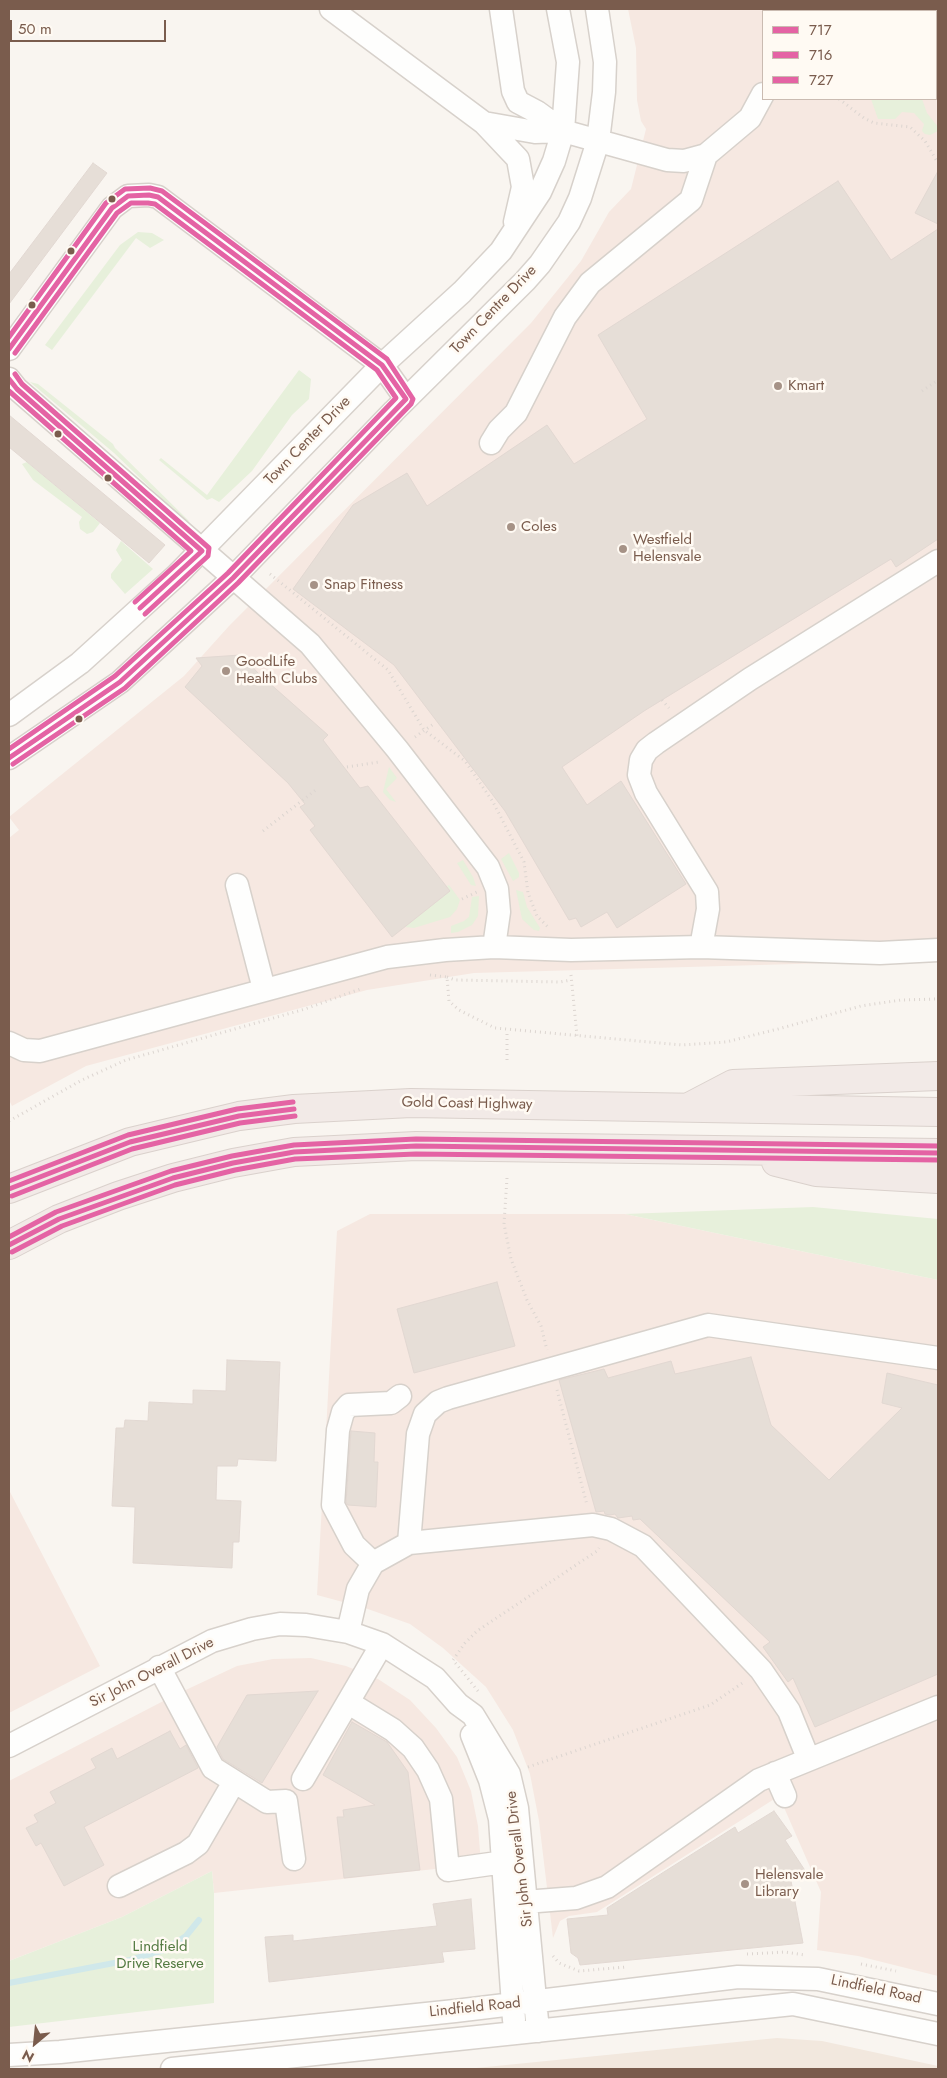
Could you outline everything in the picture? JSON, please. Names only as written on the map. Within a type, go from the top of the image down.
[{"type":"highway","points":[[685,1108],[733,1084],[938,1076]]},
{"type":"highway","name":"Gold Coast Highway","points":[[9,1189],[130,1142],[239,1116],[294,1109],[411,1103],[938,1112]]},
{"type":"highway","points":[[9,1245],[59,1219],[127,1193],[233,1163],[294,1152],[416,1146],[938,1153]]},
{"type":"highway","points":[[735,1151],[816,1172],[938,1179]]},
{"type":"street","points":[[331,9],[484,123],[518,160],[523,186],[512,235]]},
{"type":"street","points":[[501,9],[513,91],[518,102],[538,112],[564,131]]},
{"type":"street","points":[[558,9],[568,62],[564,131]]},
{"type":"street","name":"Town Centre Drive","points":[[406,399],[513,294],[540,264],[569,222],[580,198],[598,141],[604,92],[605,62],[597,9]]},
{"type":"street","points":[[484,123],[535,132],[564,131],[668,160],[684,161],[706,155],[750,118],[762,96]]},
{"type":"street","name":"Town Center Drive","points":[[9,716],[80,662],[202,551],[382,365],[485,270],[512,235],[540,192],[554,161],[564,131]]},
{"type":"street","points":[[491,443],[499,430],[516,412],[565,317],[590,283],[691,200],[706,155]]},
{"type":"street","points":[[9,349],[112,208],[122,199],[140,194],[158,197],[382,365],[406,399],[233,578],[120,682],[9,758]]},
{"type":"street","points":[[9,379],[17,389],[310,644],[397,749],[488,867],[497,889],[499,912],[494,946]]},
{"type":"street","points":[[701,947],[708,909],[707,892],[646,793],[639,774],[641,760],[647,750],[750,679],[938,561]]},
{"type":"street","points":[[237,885],[264,989]]},
{"type":"street","points":[[9,1043],[24,1050],[40,1051],[387,957],[494,946],[571,950],[701,947],[880,953],[938,950]]},
{"type":"street","points":[[409,1542],[418,1434],[424,1414],[438,1402],[448,1398],[708,1325],[938,1358]]},
{"type":"street","points":[[372,1563],[354,1545],[333,1505],[338,1430],[342,1412],[349,1405],[391,1403],[400,1396]]},
{"type":"street","points":[[348,1632],[358,1589],[372,1563],[409,1542],[593,1525],[611,1529],[643,1546],[761,1670],[789,1711],[808,1758]]},
{"type":"street","name":"Sir John Overall Drive","points":[[9,1746],[212,1641],[280,1624],[306,1624],[348,1632],[382,1644],[434,1678],[458,1704],[473,1715],[509,1774],[517,1808],[513,1861],[512,2004],[515,2033]]},
{"type":"street","points":[[303,1779],[382,1644]]},
{"type":"street","points":[[159,1667],[213,1768],[267,1802],[286,1801],[294,1859]]},
{"type":"street","points":[[349,1703],[393,1730],[413,1748],[428,1770],[441,1799],[448,1870],[513,1861]]},
{"type":"street","name":"Sir John Overall Drive","points":[[458,1704],[490,1780],[526,1902],[538,2031]]},
{"type":"street","points":[[526,1902],[576,1898],[607,1887],[758,1780],[808,1758],[938,1707]]},
{"type":"street","points":[[775,1773],[785,1796]]},
{"type":"street","points":[[120,1886],[186,1853],[198,1844],[234,1782]]},
{"type":"street","name":"Lindfield Road","points":[[9,2056],[512,2004],[738,1977],[774,1976],[818,1979],[938,2004]]},
{"type":"street","name":"Lindfield Road","points":[[172,2069],[793,2004],[938,2034]]},
{"type":"path","points":[[840,100],[864,118],[874,123],[910,127],[926,142],[938,163]]},
{"type":"path","points":[[922,391],[938,380]]},
{"type":"path","points":[[270,574],[388,670],[424,730],[465,761],[493,802],[524,862],[528,893],[537,916],[545,926],[553,929]]},
{"type":"path","points":[[408,741],[436,723]]},
{"type":"path","points":[[348,767],[379,762]]},
{"type":"path","points":[[263,831],[317,789]]},
{"type":"path","points":[[462,899],[477,892]]},
{"type":"path","points":[[422,974],[447,977],[455,980],[560,982],[571,980]]},
{"type":"path","points":[[570,975],[577,1036]]},
{"type":"path","points":[[447,977],[449,1001],[459,1010],[479,1022],[507,1031],[682,1045],[726,1042],[778,1030],[861,1006],[902,1000],[938,999]]},
{"type":"path","points":[[9,1121],[82,1080],[126,1060],[304,1009],[365,987]]},
{"type":"path","points":[[507,1031],[507,1060]]},
{"type":"path","points":[[481,1696],[472,1682],[452,1660],[465,1643],[477,1630],[597,1551],[611,1529]]},
{"type":"path","points":[[509,1774],[710,1705],[761,1670]]},
{"type":"shaded area","name":"Westfield Helensvale","points":[[628,9],[938,9],[938,960],[474,973],[367,990],[86,1066],[12,1106],[9,1100],[9,838],[19,830],[9,817],[184,676],[229,626],[531,323],[581,261],[609,212],[631,189],[646,129],[641,121],[637,100],[636,48]]},
{"type":"shaded area","points":[[370,1214],[625,1214],[938,1280],[938,1976],[858,1956],[817,1950],[821,1892],[779,1796],[597,1912],[569,1916],[560,1921],[553,1938],[539,1821],[530,1774],[513,1730],[486,1687],[443,1648],[410,1624],[365,1608],[317,1595],[337,1231]]},
{"type":"shaded area","points":[[9,1490],[100,1666],[9,1713]]},
{"type":"shaded area","points":[[311,1658],[346,1666],[378,1679],[410,1700],[436,1728],[457,1757],[471,1791],[478,1826],[481,1864],[214,1893],[212,1871],[122,1917],[9,1961],[9,1781],[175,1695],[237,1666],[273,1659]]},
{"type":"shaded area","points":[[777,2038],[822,2041],[938,2066],[938,2069],[466,2069]]},
{"type":"green space","points":[[871,100],[922,100],[927,113],[938,127],[938,131],[930,135],[925,134],[922,131],[924,124],[914,113],[902,112],[895,119],[878,119]]},
{"type":"green space","points":[[138,232],[152,233],[164,240],[150,248],[136,238],[52,350],[45,345],[120,245]]},
{"type":"green space","points":[[299,370],[311,379],[309,399],[292,415],[252,471],[219,502],[212,498],[207,500],[159,460],[161,458],[207,495]]},
{"type":"green space","points":[[30,382],[38,384],[113,444],[189,521],[187,523],[114,453]]},
{"type":"green space","points":[[27,462],[100,523],[93,532],[87,534],[80,529],[79,522],[82,517],[33,480],[22,464]]},
{"type":"green space","points":[[121,541],[153,569],[125,594],[111,578],[111,574],[122,560],[116,550]]},
{"type":"green space","points":[[389,767],[397,778],[386,789],[396,802],[390,800],[383,792]]},
{"type":"green space","points":[[509,853],[519,873],[519,877],[513,881],[501,859]]},
{"type":"green space","points":[[463,860],[476,886],[471,885],[457,863]]},
{"type":"green space","points":[[449,885],[460,900],[457,909],[450,917],[414,928],[405,927],[450,891],[447,886]]},
{"type":"green space","points":[[516,890],[523,892],[527,907],[540,928],[539,931],[534,930],[522,919]]},
{"type":"green space","points":[[479,896],[478,916],[472,925],[458,932],[451,933],[451,926],[469,917],[472,897]]},
{"type":"green space","points":[[813,1207],[938,1219],[938,1280],[625,1214]]},
{"type":"green space","name":"Lindfield Drive Reserve","points":[[212,1871],[214,1893],[214,2003],[9,2027],[9,1961],[122,1917]]},
{"type":"building","points":[[93,163],[107,173],[9,304],[9,274]]},
{"type":"building","points":[[938,171],[938,224],[915,213]]},
{"type":"building","name":"Westfield Helensvale","points":[[838,181],[891,260],[938,229],[938,539],[896,567],[891,559],[644,711],[562,767],[587,805],[621,781],[686,884],[617,928],[607,912],[581,927],[576,918],[569,920],[505,811],[394,665],[293,589],[353,505],[407,473],[427,506],[547,425],[574,464],[647,419],[598,335]]},
{"type":"building","points":[[9,415],[165,545],[149,563],[9,447]]},
{"type":"building","points":[[241,655],[259,674],[328,735],[323,740],[360,788],[368,786],[450,891],[392,937],[310,830],[315,826],[300,807],[305,804],[288,783],[185,687],[202,666],[196,658]]},
{"type":"building","points":[[497,1282],[515,1346],[414,1373],[397,1309]]},
{"type":"building","points":[[751,1357],[771,1425],[829,1480],[902,1408],[882,1403],[887,1373],[938,1385],[938,1674],[815,1727],[793,1678],[788,1682],[763,1647],[770,1642],[640,1519],[633,1520],[632,1516],[618,1518],[615,1514],[605,1514],[604,1511],[596,1512],[559,1380],[604,1369],[608,1378],[671,1361],[675,1374]]},
{"type":"building","points":[[227,1360],[280,1362],[276,1461],[238,1459],[237,1466],[217,1466],[216,1500],[241,1501],[239,1542],[233,1542],[232,1568],[133,1563],[135,1507],[112,1506],[116,1428],[124,1428],[125,1420],[148,1421],[149,1402],[193,1404],[193,1390],[226,1391]]},
{"type":"building","points":[[351,1431],[375,1433],[374,1462],[378,1462],[376,1507],[348,1505],[346,1502]]},
{"type":"building","points":[[318,1691],[262,1783],[223,1759],[217,1747],[247,1695]]},
{"type":"building","points":[[352,1722],[387,1742],[408,1772],[420,1870],[344,1878],[337,1817],[344,1817],[343,1810],[375,1805],[323,1775]]},
{"type":"building","points":[[170,1731],[180,1749],[186,1745],[198,1768],[84,1827],[104,1865],[64,1886],[41,1843],[36,1846],[26,1828],[38,1822],[34,1815],[56,1803],[50,1792],[96,1768],[91,1759],[112,1748],[117,1759]]},
{"type":"building","points":[[774,1811],[792,1836],[785,1840],[806,1872],[791,1881],[803,1943],[580,1965],[578,1958],[571,1953],[567,1919],[608,1915],[607,1908],[735,1827],[738,1833]]},
{"type":"building","points":[[471,1899],[475,1949],[442,1952],[444,1962],[269,1982],[265,1937],[293,1935],[293,1941],[437,1926],[433,1904]]},
{"type":"waterway","points":[[9,1983],[130,1960],[164,1950],[186,1936],[199,1920]]},
{"type":"transit line","name":"727","points":[[9,337],[106,203],[125,189],[150,188],[162,191],[387,359],[413,399],[411,404],[238,583],[125,688],[13,764]]},
{"type":"transit line","name":"717","points":[[9,349],[112,208],[128,196],[149,195],[158,197],[382,365],[406,399],[233,578],[120,682],[9,758]]},
{"type":"transit line","name":"716","points":[[9,749],[115,676],[228,573],[396,398],[377,370],[155,204],[148,203],[131,203],[117,213],[15,353]]},
{"type":"transit line","name":"727","points":[[15,374],[22,384],[209,548],[208,556],[145,614]]},
{"type":"transit line","name":"717","points":[[9,379],[17,389],[202,551],[140,608]]},
{"type":"transit line","name":"716","points":[[9,391],[191,551],[135,602]]},
{"type":"transit line","name":"727","points":[[9,1181],[128,1135],[237,1109],[293,1102]]},
{"type":"transit line","name":"717","points":[[9,1189],[130,1142],[239,1116],[294,1109]]},
{"type":"transit line","name":"716","points":[[12,1196],[132,1149],[240,1123],[295,1116]]},
{"type":"transit line","name":"727","points":[[9,1237],[56,1212],[171,1171],[232,1156],[294,1145],[416,1139],[938,1146]]},
{"type":"transit line","name":"717","points":[[9,1245],[59,1219],[173,1178],[233,1163],[294,1152],[416,1146],[938,1153]]},
{"type":"transit line","name":"716","points":[[12,1252],[62,1226],[175,1185],[235,1170],[295,1159],[416,1154],[938,1160]]},
{"type":"place","name":"Kmart","points":[[778,386]]},
{"type":"place","name":"Coles","points":[[511,527]]},
{"type":"place","name":"Westfield Helensvale","points":[[623,549]]},
{"type":"place","name":"Snap Fitness","points":[[314,585]]},
{"type":"place","name":"GoodLife Health Clubs","points":[[226,671]]},
{"type":"place","name":"Helensvale Library","points":[[745,1884]]}]
